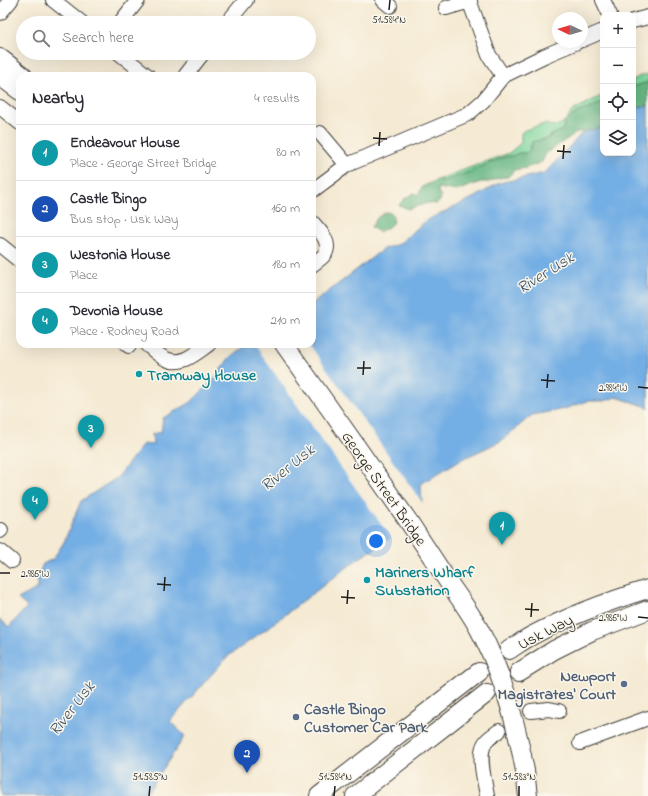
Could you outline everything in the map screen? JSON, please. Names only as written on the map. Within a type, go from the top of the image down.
[{"type":"main road","points":[[0,58],[18,72]]},
{"type":"main road","points":[[0,76],[16,89]]},
{"type":"main road","name":"George Street Bridge","points":[[287,348],[409,522],[479,629],[490,651],[513,714],[520,742],[528,796]]},
{"type":"main road","name":"Usk Way","points":[[510,650],[531,636],[556,624],[619,598],[648,589]]},
{"type":"main road","name":"Usk Way","points":[[519,672],[554,650],[592,631],[648,610]]},
{"type":"main road","points":[[320,796],[479,672]]},
{"type":"main road","points":[[355,796],[487,693]]},
{"type":"street","points":[[0,13],[11,0]]},
{"type":"street","points":[[53,0],[73,16]]},
{"type":"street","points":[[125,16],[138,0]]},
{"type":"street","points":[[233,16],[246,0]]},
{"type":"street","points":[[446,8],[469,0],[488,55],[503,76]]},
{"type":"street","points":[[603,0],[609,12]]},
{"type":"street","points":[[636,20],[648,17]]},
{"type":"street","points":[[588,37],[600,32]]},
{"type":"street","points":[[316,188],[347,165],[468,114],[483,101],[503,76],[563,48]]},
{"type":"street","points":[[128,60],[143,72]]},
{"type":"street","points":[[188,72],[198,60]]},
{"type":"street","points":[[0,107],[16,120]]},
{"type":"street","points":[[320,133],[347,165]]},
{"type":"street","points":[[316,227],[324,237],[326,244],[324,254],[316,261]]},
{"type":"street","points":[[0,245],[16,258]]},
{"type":"street","points":[[151,348],[166,359],[177,361],[189,358],[203,348]]},
{"type":"street","points":[[0,551],[12,561]]},
{"type":"street","points":[[531,711],[549,709],[559,711]]},
{"type":"street","points":[[580,743],[648,718]]},
{"type":"street","points":[[483,795],[481,759],[482,749],[487,740],[499,731]]},
{"type":"green space","points":[[648,74],[648,82],[636,86],[636,78]]},
{"type":"green space","points":[[648,82],[648,106],[636,108],[636,86]]},
{"type":"green space","points":[[600,97],[600,104],[578,112],[566,121],[562,130],[549,138],[532,142],[530,149],[526,153],[519,153],[504,157],[441,182],[441,178],[509,153],[521,143],[521,133],[525,130],[545,124],[554,126],[559,125],[567,119],[572,111]]},
{"type":"green space","points":[[600,104],[600,128],[587,132],[578,132],[546,153],[542,162],[526,168],[514,170],[508,177],[498,178],[489,182],[481,182],[456,191],[439,188],[438,192],[441,196],[440,201],[436,204],[428,203],[408,209],[399,205],[404,199],[414,193],[418,195],[422,187],[441,178],[441,182],[504,157],[519,153],[526,153],[530,149],[532,142],[549,138],[562,130],[566,121],[578,112]]},
{"type":"green space","points":[[386,212],[392,213],[394,222],[379,232],[371,227],[378,217]]},
{"type":"water","name":"River Usk","points":[[648,106],[648,409],[645,406],[616,397],[605,401],[588,401],[564,409],[532,415],[501,441],[458,461],[421,484],[422,506],[387,541],[358,559],[227,657],[170,721],[185,736],[145,796],[0,796],[0,619],[9,627],[27,607],[18,599],[38,588],[37,577],[43,564],[53,559],[64,542],[81,501],[118,477],[143,444],[153,445],[152,434],[161,432],[163,418],[190,403],[213,380],[230,357],[242,348],[316,348],[316,301],[383,249],[399,244],[427,220],[475,197],[499,183],[545,173],[583,132],[600,128],[600,156],[636,156],[636,109],[639,107]]},
{"type":"pier","points":[[257,348],[312,348],[424,505],[423,508],[392,539]]},
{"type":"place","name":"Tramway House","points":[[139,374]]},
{"type":"place","name":"Westonia House","points":[[91,448]]},
{"type":"place","name":"Devonia House","points":[[35,520]]},
{"type":"place","name":"Endeavour House","points":[[502,545]]},
{"type":"place","name":"Mariners Wharf Substation","points":[[367,580]]},
{"type":"place","name":"Newport Magistrates' Court","points":[[624,684]]},
{"type":"place","name":"Castle Bingo Customer Car Park","points":[[296,717]]},
{"type":"place","name":"Castle Bingo","points":[[247,773]]}]
